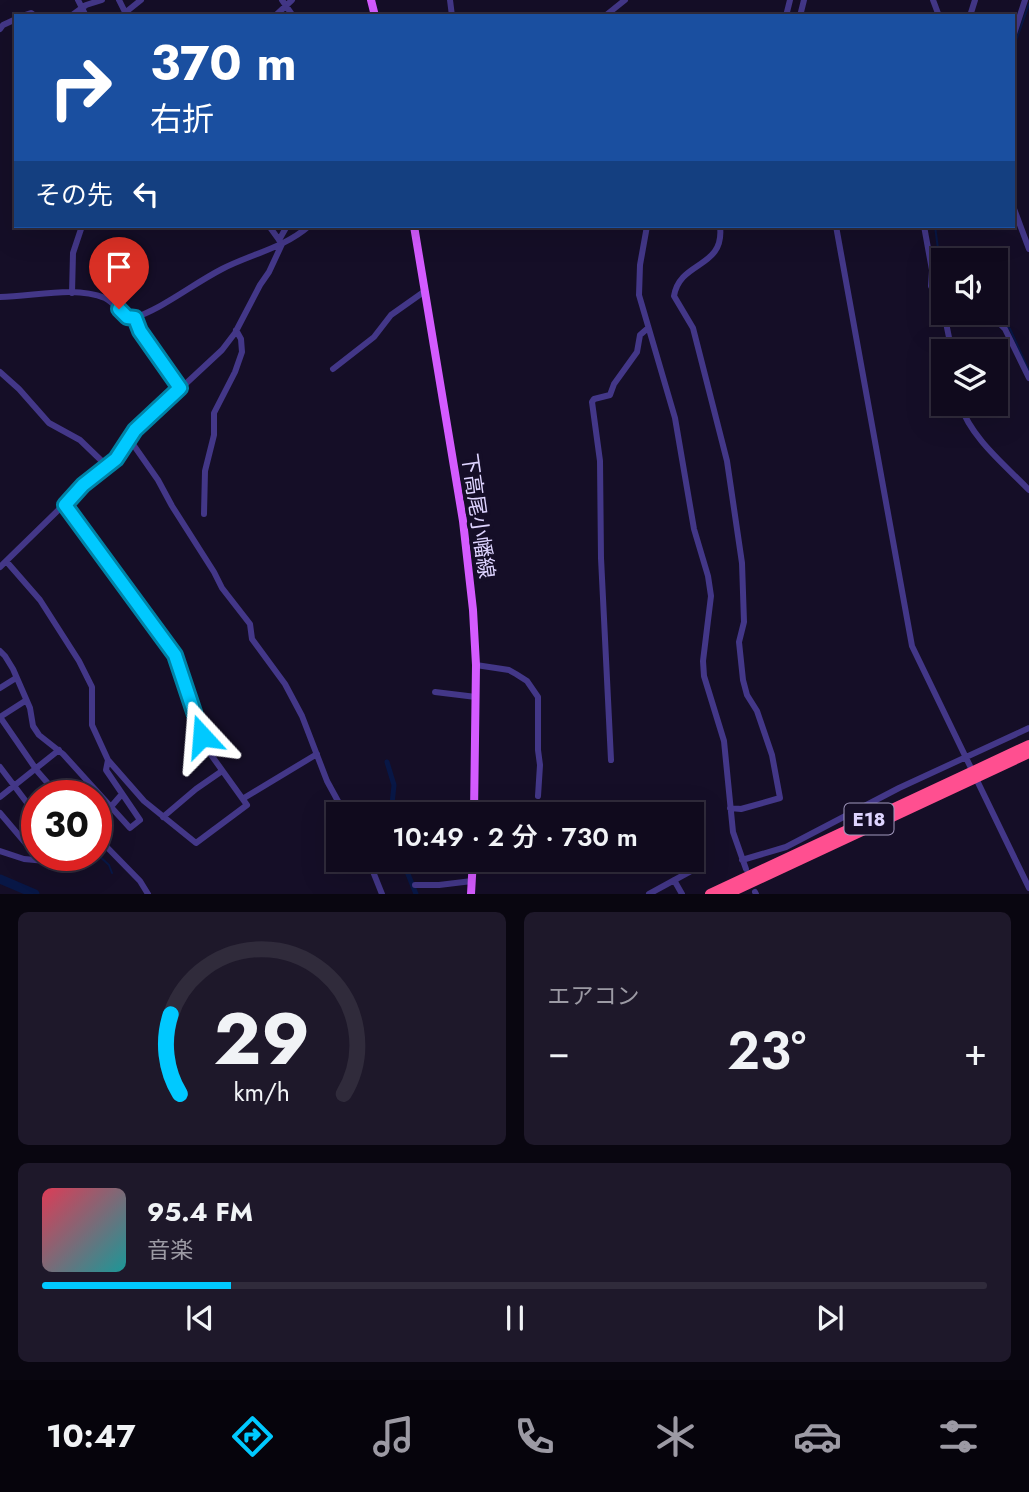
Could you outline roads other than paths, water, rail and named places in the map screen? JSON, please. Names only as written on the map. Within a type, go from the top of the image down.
[{"type":"highway","name":"E18","points":[[710,894],[1029,744]]},
{"type":"highway","name":"E18","points":[[727,894],[1029,753]]},
{"type":"main road","points":[[371,0],[375,14]]},
{"type":"main road","name":"下高尾小幡線","points":[[414,228],[463,521],[473,610],[476,665],[474,802]]},
{"type":"main road","points":[[471,894],[472,872]]},
{"type":"street","points":[[78,0],[85,14]]},
{"type":"street","points":[[74,14],[102,0]]},
{"type":"street","points":[[119,0],[127,14],[141,0]]},
{"type":"street","points":[[608,14],[625,0]]},
{"type":"street","points":[[1015,31],[1025,0]]},
{"type":"street","points":[[1015,211],[1029,249]]},
{"type":"street","points":[[72,293],[73,253],[81,228]]},
{"type":"street","points":[[270,228],[280,242]]},
{"type":"street","points":[[65,505],[175,655],[202,736],[222,771],[247,805],[196,843],[144,801],[108,760],[92,725],[92,687],[79,661],[40,600],[3,564],[83,485],[108,467],[135,430],[222,350],[269,272],[286,228]]},
{"type":"street","points":[[0,297],[72,293],[107,299],[127,317],[135,318],[225,267],[305,228]]},
{"type":"street","points":[[647,228],[638,281],[639,295],[675,418],[694,529],[708,576],[711,596],[703,661],[704,676],[724,741],[733,832],[746,869]]},
{"type":"street","points":[[720,228],[722,237],[717,251],[683,276],[677,283],[674,296],[693,328],[727,461],[742,563],[744,622],[739,642],[743,680],[772,755],[780,798],[741,809],[730,808]]},
{"type":"street","points":[[836,228],[912,646],[1029,888]]},
{"type":"street","points":[[923,228],[931,265]]},
{"type":"street","points":[[333,369],[374,337],[391,315],[425,291]]},
{"type":"street","points":[[135,318],[140,331],[180,388]]},
{"type":"street","points":[[1002,325],[1029,378]]},
{"type":"street","points":[[611,760],[601,581],[600,461],[592,402],[610,395],[614,384],[637,352],[640,335],[648,328]]},
{"type":"street","points":[[204,514],[205,471],[214,435],[214,412],[242,352],[241,339],[236,330]]},
{"type":"street","points":[[0,372],[49,423],[79,440],[108,467]]},
{"type":"street","points":[[965,416],[984,443],[1029,490]]},
{"type":"street","points":[[130,440],[158,480],[222,589],[250,624],[252,639],[285,684],[302,716],[327,781],[338,802]]},
{"type":"street","points":[[0,651],[30,708],[33,726],[85,780]]},
{"type":"street","points":[[476,665],[509,670],[527,681],[538,697],[538,796]]},
{"type":"street","points":[[0,688],[16,678]]},
{"type":"street","points":[[435,692],[476,697]]},
{"type":"street","points":[[25,701],[0,717],[45,780]]},
{"type":"street","points":[[742,860],[786,847],[899,788],[1029,728]]},
{"type":"street","points":[[0,797],[59,750]]},
{"type":"street","points":[[244,798],[317,754]]},
{"type":"street","points":[[108,760],[106,771],[139,820],[128,828],[112,810]]},
{"type":"street","points":[[0,768],[21,796]]},
{"type":"street","points":[[163,817],[222,771]]},
{"type":"street","points":[[112,808],[122,794]]},
{"type":"street","points":[[0,813],[21,838]]},
{"type":"street","points":[[0,827],[6,821]]},
{"type":"street","points":[[0,851],[21,858]]},
{"type":"street","points":[[112,852],[137,878],[148,894]]},
{"type":"street","points":[[373,872],[382,894]]},
{"type":"street","points":[[649,894],[689,872]]},
{"type":"street","points":[[674,880],[681,892]]},
{"type":"street","points":[[415,885],[472,881]]},
{"type":"waterway","points":[[1015,43],[1029,4]]},
{"type":"waterway","points":[[935,228],[938,248]]},
{"type":"waterway","points":[[1006,325],[1029,371]]},
{"type":"waterway","points":[[387,762],[394,785],[392,802]]},
{"type":"waterway","points":[[407,872],[416,894]]},
{"type":"waterway","points":[[0,879],[35,894]]}]
